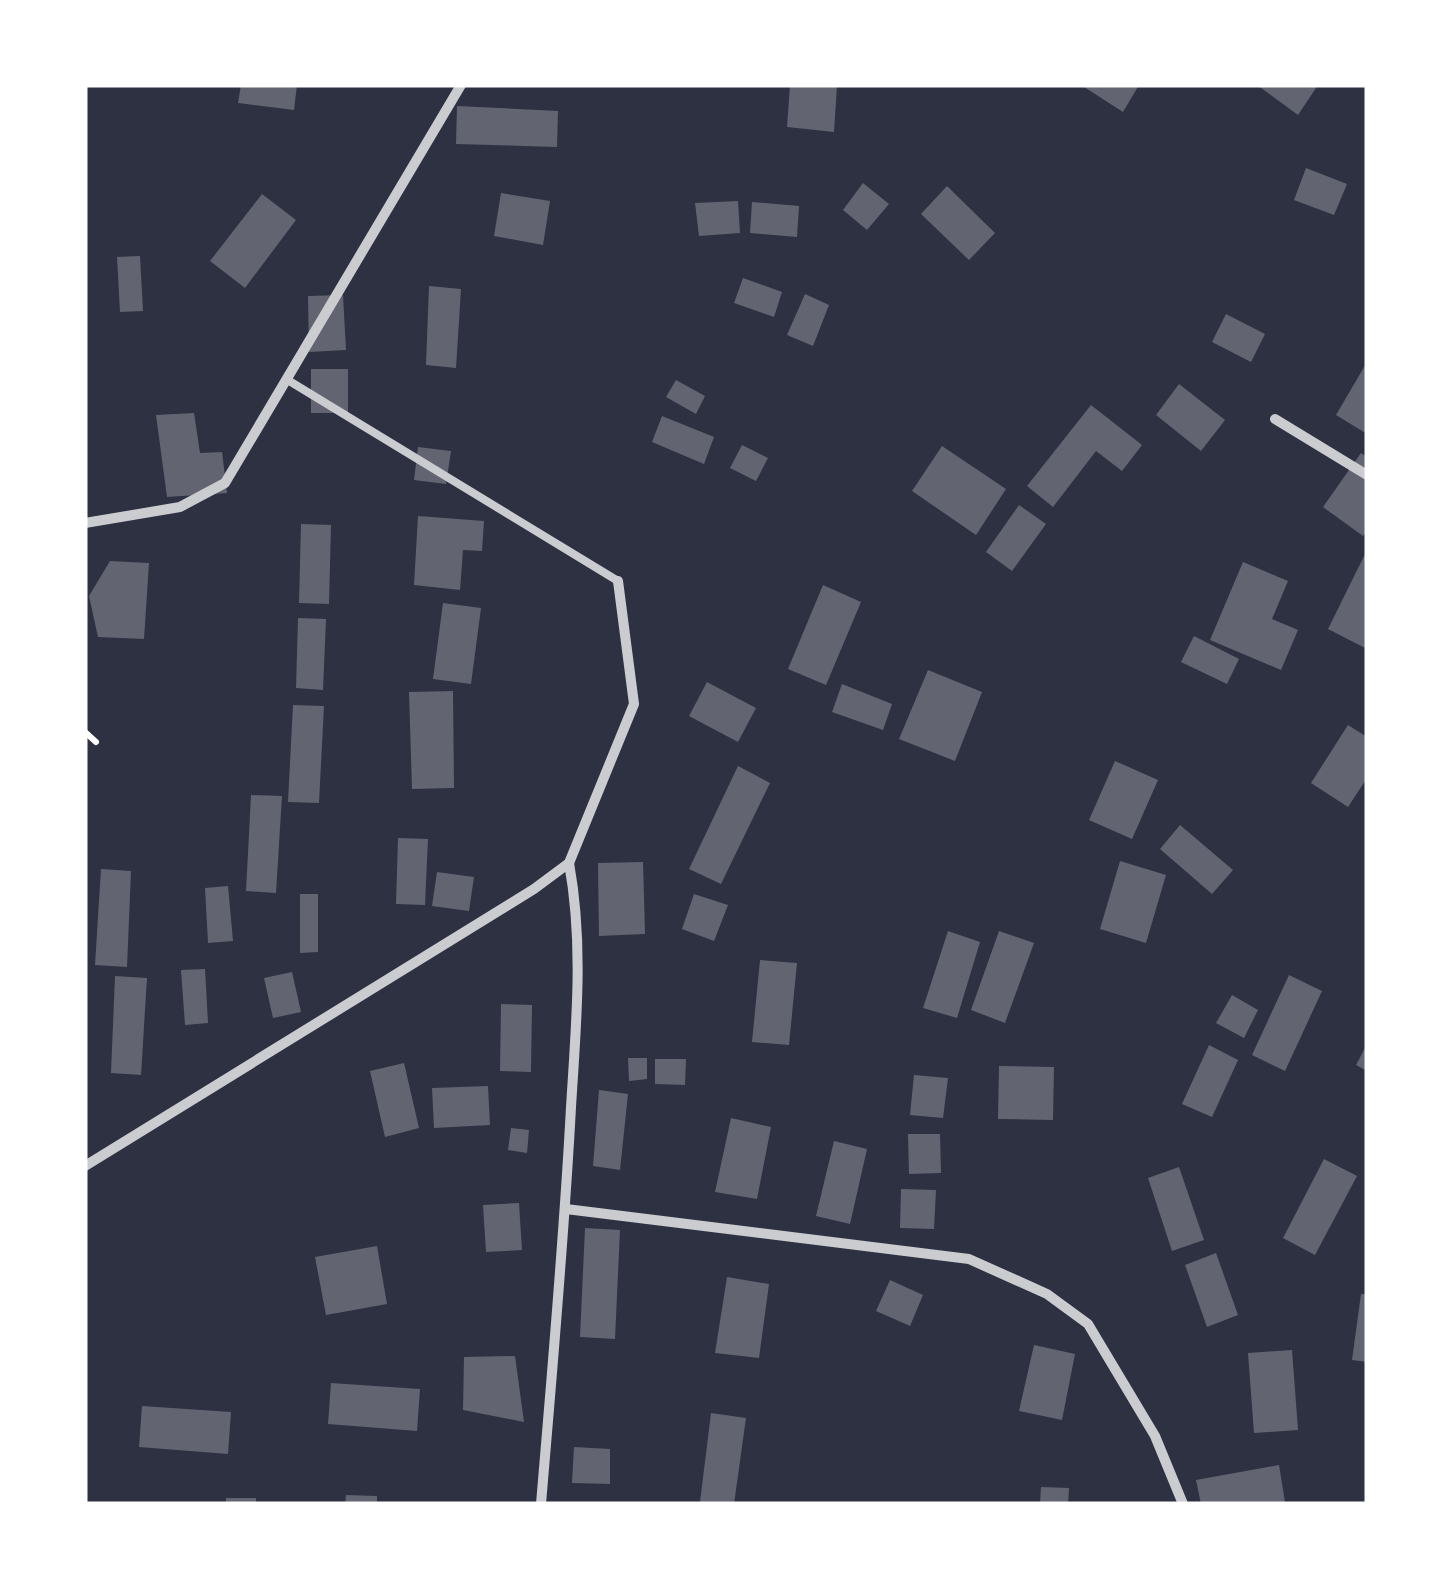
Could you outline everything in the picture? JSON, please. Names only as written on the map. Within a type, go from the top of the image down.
[{"type":"street","points":[[85,523],[180,507],[225,483],[462,85]]},
{"type":"street","points":[[1275,419],[1367,475]]},
{"type":"street","points":[[85,1166],[534,890],[569,863],[634,704],[618,581]]},
{"type":"street","points":[[541,1504],[566,1209],[579,959],[578,912],[569,863]]},
{"type":"street","points":[[566,1209],[969,1258],[1047,1294],[1088,1324],[1154,1436],[1184,1504]]},
{"type":"lane","points":[[286,379],[618,581]]},
{"type":"path","points":[[85,732],[96,742]]},
{"type":"building","points":[[241,85],[297,85],[294,110],[238,103]]},
{"type":"building","points":[[790,85],[837,85],[834,132],[787,127]]},
{"type":"building","points":[[1081,85],[1139,85],[1123,112]]},
{"type":"building","points":[[1257,85],[1318,85],[1298,115]]},
{"type":"building","points":[[457,106],[558,111],[557,147],[456,144]]},
{"type":"building","points":[[1306,168],[1347,184],[1334,215],[1294,200]]},
{"type":"building","points":[[863,183],[889,204],[867,230],[843,210]]},
{"type":"building","points":[[947,186],[995,233],[969,260],[921,214]]},
{"type":"building","points":[[501,193],[550,201],[543,245],[494,236]]},
{"type":"building","points":[[262,194],[296,220],[245,288],[210,261]]},
{"type":"building","points":[[738,201],[740,233],[699,236],[695,203]]},
{"type":"building","points":[[752,202],[799,206],[797,237],[750,233]]},
{"type":"building","points":[[140,256],[143,311],[120,312],[117,257]]},
{"type":"building","points":[[743,278],[782,292],[774,317],[734,303]]},
{"type":"building","points":[[429,286],[461,289],[456,368],[426,365]]},
{"type":"building","points":[[805,294],[829,305],[813,346],[787,335]]},
{"type":"building","points":[[343,295],[346,350],[309,352],[308,296]]},
{"type":"building","points":[[1226,314],[1265,334],[1251,362],[1212,342]]},
{"type":"building","points":[[1367,362],[1367,434],[1336,415]]},
{"type":"building","points":[[311,369],[348,369],[348,413],[311,413]]},
{"type":"building","points":[[676,380],[705,396],[696,414],[666,397]]},
{"type":"building","points":[[1179,384],[1225,420],[1201,451],[1156,415]]},
{"type":"building","points":[[1091,405],[1142,445],[1122,471],[1096,451],[1053,507],[1027,486]]},
{"type":"building","points":[[194,413],[200,453],[222,452],[227,493],[167,497],[156,415]]},
{"type":"building","points":[[662,416],[714,437],[704,464],[652,442]]},
{"type":"building","points":[[742,445],[768,458],[756,481],[730,468]]},
{"type":"building","points":[[942,446],[1006,489],[976,535],[912,491]]},
{"type":"building","points":[[418,447],[451,451],[446,484],[414,480]]},
{"type":"building","points":[[1361,453],[1367,457],[1367,531],[1363,536],[1323,507]]},
{"type":"building","points":[[1019,505],[1046,524],[1012,571],[986,552]]},
{"type":"building","points":[[418,516],[484,521],[482,551],[463,550],[460,590],[414,585]]},
{"type":"building","points":[[301,524],[331,525],[329,604],[299,603]]},
{"type":"building","points":[[1367,550],[1367,649],[1328,629]]},
{"type":"building","points":[[110,561],[149,563],[144,639],[98,637],[89,596]]},
{"type":"building","points":[[1243,562],[1288,581],[1272,619],[1298,630],[1281,670],[1210,640]]},
{"type":"building","points":[[823,585],[861,602],[826,685],[788,669]]},
{"type":"building","points":[[443,603],[481,608],[471,684],[433,679]]},
{"type":"building","points":[[298,618],[326,619],[323,690],[296,688]]},
{"type":"building","points":[[1194,636],[1239,659],[1227,684],[1181,662]]},
{"type":"building","points":[[928,670],[982,692],[955,761],[899,739]]},
{"type":"building","points":[[707,682],[756,708],[738,742],[689,716]]},
{"type":"building","points":[[842,684],[892,704],[883,730],[832,712]]},
{"type":"building","points":[[453,691],[454,788],[412,789],[409,692]]},
{"type":"building","points":[[293,705],[324,706],[319,803],[288,802]]},
{"type":"building","points":[[1348,725],[1367,737],[1367,778],[1348,807],[1311,783]]},
{"type":"building","points":[[1115,761],[1158,780],[1132,839],[1089,820]]},
{"type":"building","points":[[738,766],[770,783],[721,884],[689,869]]},
{"type":"building","points":[[251,795],[282,796],[276,893],[246,891]]},
{"type":"building","points":[[1180,825],[1233,870],[1212,894],[1160,849]]},
{"type":"building","points":[[398,838],[428,839],[425,905],[396,904]]},
{"type":"building","points":[[1120,861],[1166,875],[1146,943],[1100,929]]},
{"type":"building","points":[[643,862],[645,934],[599,936],[598,863]]},
{"type":"building","points":[[101,869],[131,871],[127,967],[95,965]]},
{"type":"building","points":[[437,872],[474,877],[469,911],[432,906]]},
{"type":"building","points":[[228,886],[233,941],[208,943],[205,888]]},
{"type":"building","points":[[300,894],[318,894],[318,952],[300,953]]},
{"type":"building","points":[[694,894],[728,905],[714,941],[682,929]]},
{"type":"building","points":[[948,931],[980,942],[957,1018],[923,1008]]},
{"type":"building","points":[[999,931],[1034,943],[1005,1023],[971,1010]]},
{"type":"building","points":[[760,960],[797,963],[789,1045],[752,1042]]},
{"type":"building","points":[[205,969],[208,1023],[185,1025],[181,970]]},
{"type":"building","points":[[292,972],[301,1012],[273,1018],[264,978]]},
{"type":"building","points":[[1289,975],[1322,991],[1285,1071],[1252,1055]]},
{"type":"building","points":[[115,976],[147,978],[141,1075],[111,1073]]},
{"type":"building","points":[[1232,995],[1258,1010],[1244,1038],[1216,1023]]},
{"type":"building","points":[[501,1004],[532,1005],[531,1072],[500,1071]]},
{"type":"building","points":[[1367,1044],[1367,1071],[1356,1065]]},
{"type":"building","points":[[1209,1045],[1238,1060],[1212,1117],[1182,1104]]},
{"type":"building","points":[[628,1058],[647,1058],[647,1079],[629,1081]]},
{"type":"building","points":[[655,1059],[686,1059],[685,1085],[655,1084]]},
{"type":"building","points":[[404,1063],[419,1128],[385,1137],[370,1071]]},
{"type":"building","points":[[999,1066],[1054,1067],[1053,1120],[998,1119]]},
{"type":"building","points":[[914,1075],[948,1078],[943,1118],[910,1115]]},
{"type":"building","points":[[488,1086],[490,1125],[434,1128],[432,1088]]},
{"type":"building","points":[[599,1090],[628,1094],[620,1170],[593,1166]]},
{"type":"building","points":[[731,1118],[771,1127],[757,1199],[715,1192]]},
{"type":"building","points":[[511,1128],[529,1130],[527,1153],[508,1150]]},
{"type":"building","points":[[908,1134],[940,1134],[941,1173],[909,1174]]},
{"type":"building","points":[[834,1141],[867,1149],[850,1224],[816,1216]]},
{"type":"building","points":[[1324,1159],[1357,1176],[1315,1255],[1283,1238]]},
{"type":"building","points":[[1179,1167],[1204,1240],[1172,1251],[1148,1178]]},
{"type":"building","points":[[901,1189],[936,1190],[934,1229],[900,1228]]},
{"type":"building","points":[[519,1203],[522,1250],[486,1252],[483,1205]]},
{"type":"building","points":[[585,1228],[620,1230],[615,1339],[580,1337]]},
{"type":"building","points":[[377,1246],[387,1304],[326,1315],[315,1257]]},
{"type":"building","points":[[1216,1253],[1238,1315],[1207,1327],[1185,1265]]},
{"type":"building","points":[[727,1277],[769,1284],[759,1358],[715,1353]]},
{"type":"building","points":[[890,1280],[923,1295],[910,1326],[876,1311]]},
{"type":"building","points":[[1361,1294],[1367,1294],[1367,1362],[1352,1360]]},
{"type":"building","points":[[1034,1345],[1075,1354],[1062,1420],[1019,1411]]},
{"type":"building","points":[[1292,1350],[1298,1430],[1254,1433],[1248,1353]]},
{"type":"building","points":[[515,1356],[524,1422],[463,1410],[464,1357]]},
{"type":"building","points":[[331,1383],[420,1389],[417,1431],[328,1424]]},
{"type":"building","points":[[142,1406],[231,1412],[228,1454],[139,1447]]},
{"type":"building","points":[[711,1413],[746,1418],[734,1504],[700,1502]]},
{"type":"building","points":[[574,1447],[610,1449],[610,1484],[572,1483]]},
{"type":"building","points":[[1279,1465],[1285,1502],[1201,1504],[1196,1480]]},
{"type":"building","points":[[1041,1487],[1069,1488],[1068,1504],[1040,1504]]},
{"type":"building","points":[[346,1495],[377,1496],[377,1504],[345,1504]]},
{"type":"building","points":[[226,1498],[256,1498],[256,1504],[226,1504]]}]
